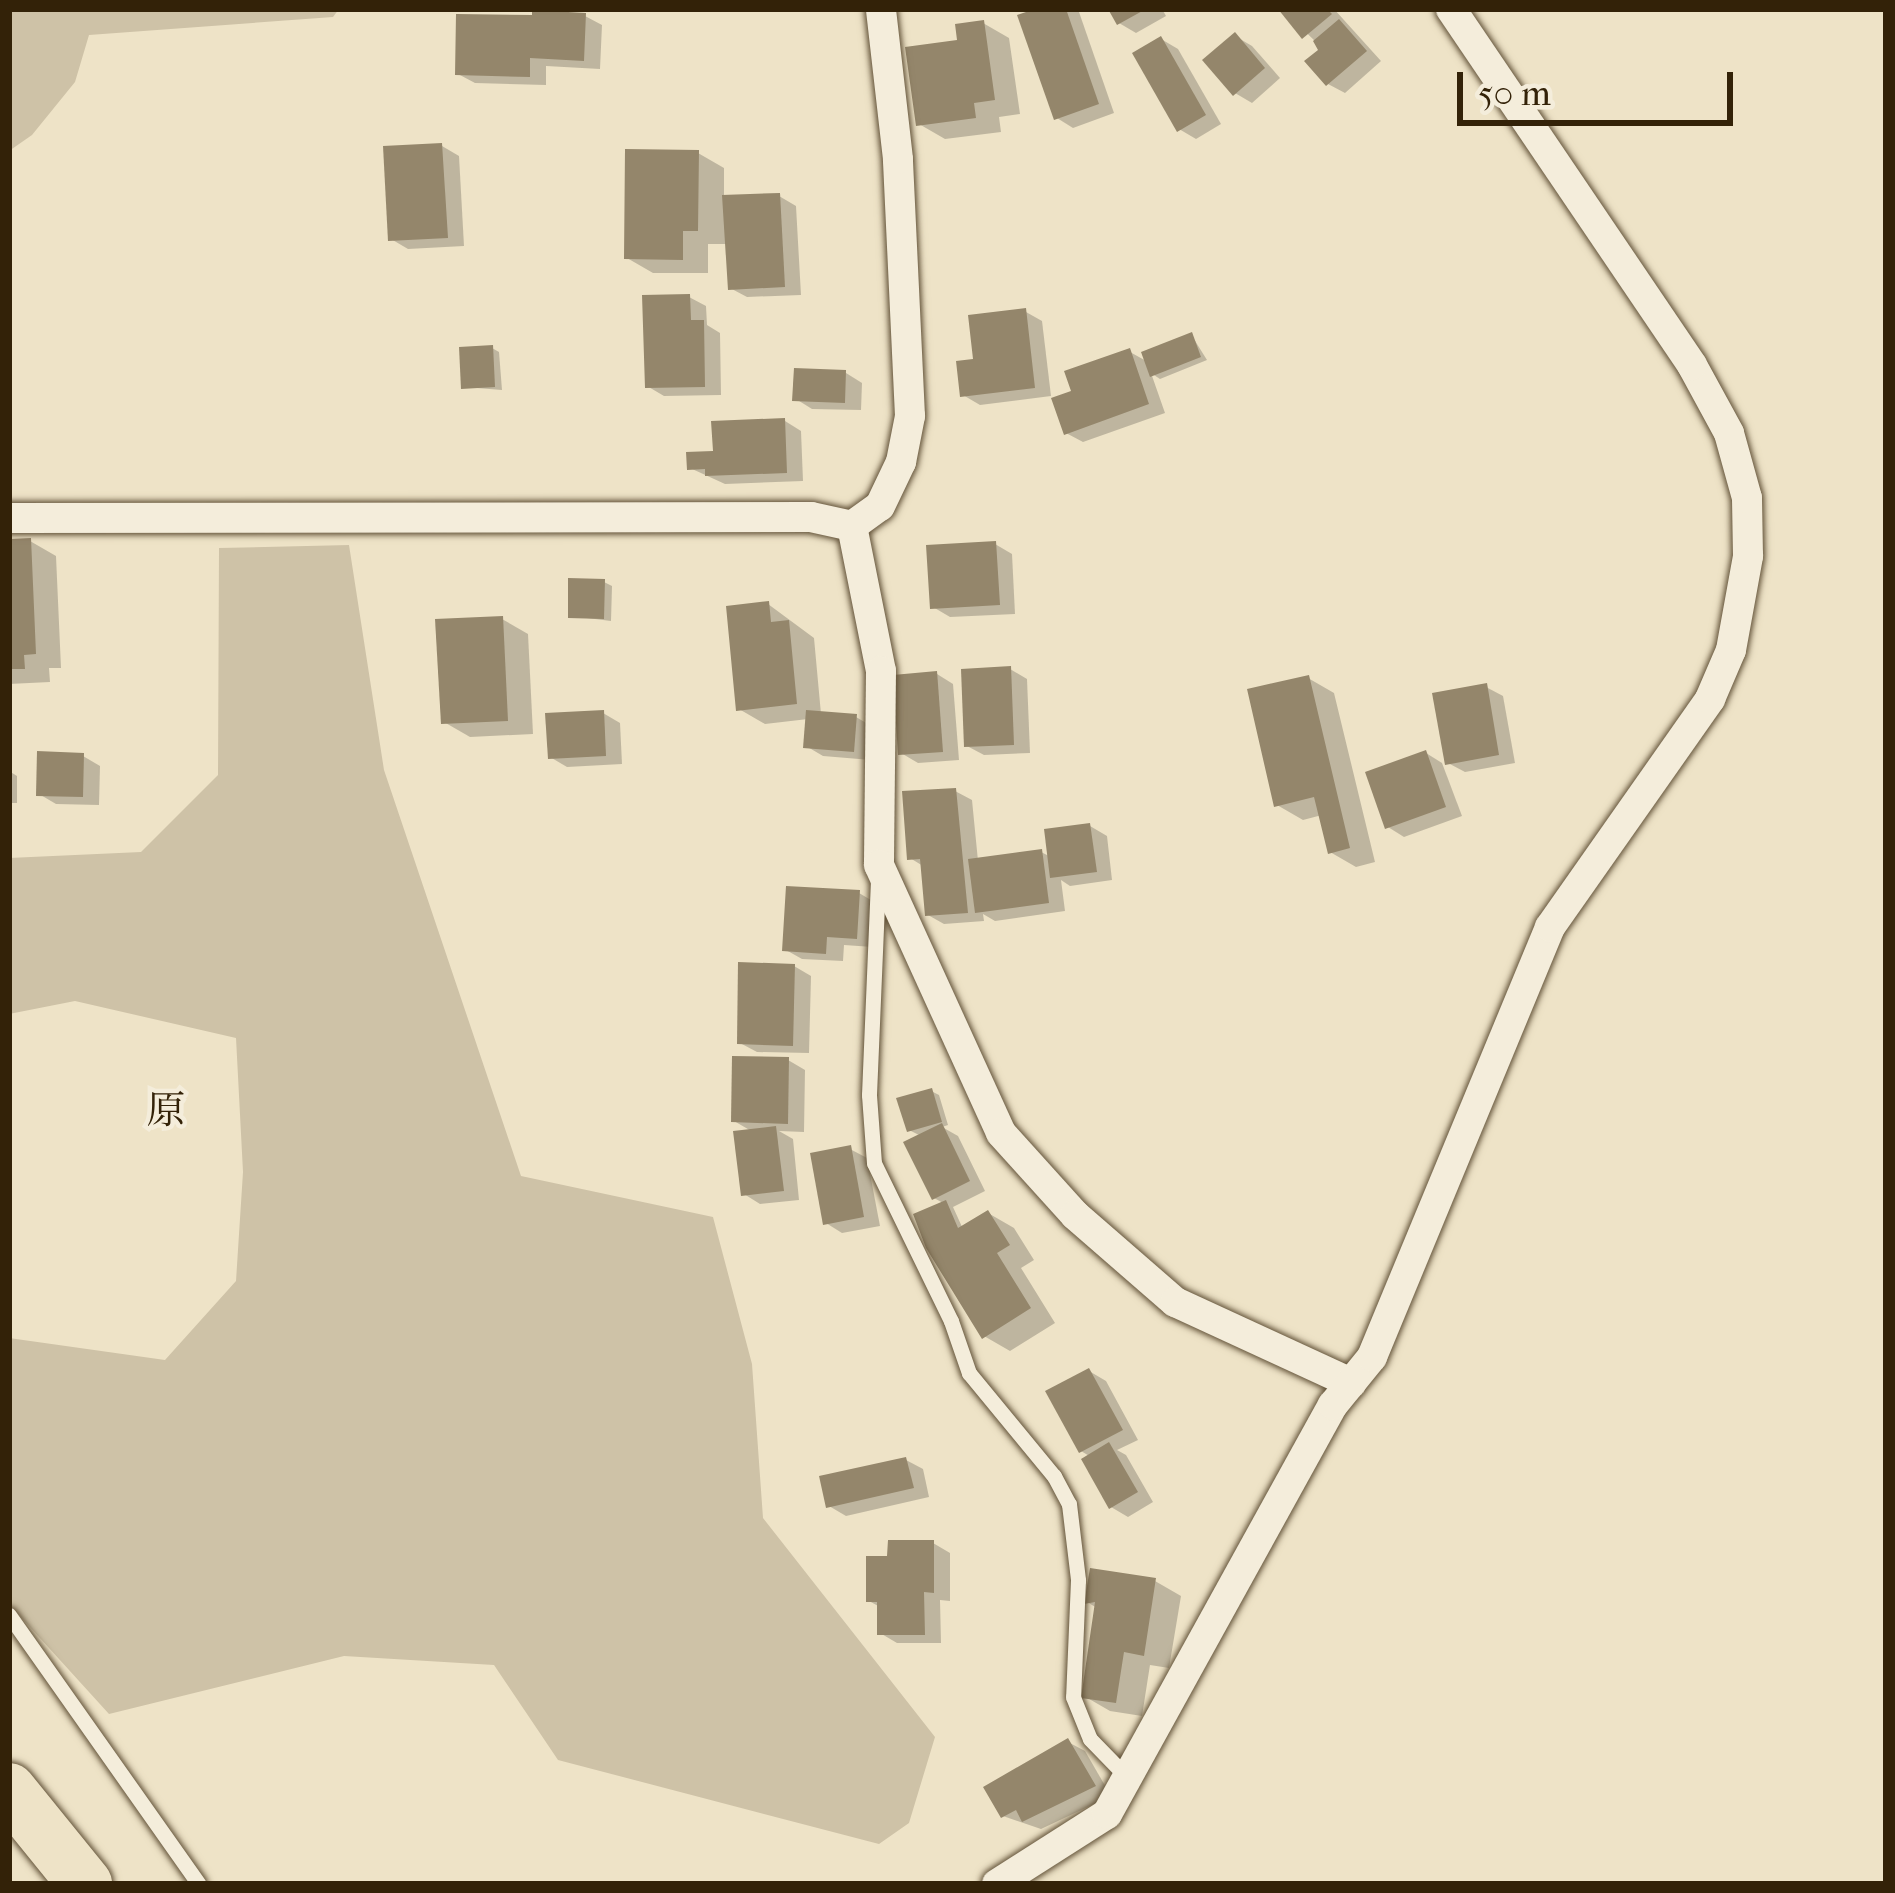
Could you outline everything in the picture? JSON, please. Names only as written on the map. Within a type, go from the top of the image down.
[{"type":"highway","points":[[9,1790],[86,1884]]},
{"type":"street","points":[[9,518],[811,517],[852,526],[880,506],[901,462],[910,416],[898,159],[881,9]]},
{"type":"street","points":[[997,1884],[1107,1814],[1333,1405],[1372,1357],[1550,927],[1593,858],[1709,699],[1731,650],[1748,556],[1747,498],[1729,433],[1451,9]]},
{"type":"street","points":[[852,526],[881,670],[879,865],[1001,1132],[1075,1215],[1174,1303],[1351,1383]]},
{"type":"lane","points":[[879,865],[868,1095],[874,1163],[951,1321],[969,1373],[1054,1476],[1069,1504],[1078,1580],[1073,1696],[1090,1739],[1127,1777]]},
{"type":"lane","points":[[9,1615],[199,1884]]},
{"type":"shaded area","points":[[9,9],[339,9],[333,17],[89,35],[75,82],[32,135],[9,151]]},
{"type":"shaded area","points":[[349,545],[384,770],[521,1176],[713,1217],[752,1364],[763,1518],[935,1737],[909,1823],[879,1844],[558,1760],[494,1665],[344,1656],[109,1714],[9,1604],[9,1338],[165,1360],[236,1281],[243,1172],[236,1038],[75,1001],[9,1014],[9,858],[141,852],[218,775],[219,548]]},
{"type":"building","points":[[1035,9],[1066,9],[1099,104],[1054,120],[1017,15]]},
{"type":"building","points":[[1108,9],[1146,9],[1117,25]]},
{"type":"building","points":[[1278,9],[1327,9],[1332,14],[1302,39]]},
{"type":"building","points":[[532,10],[586,13],[584,61],[530,58],[530,77],[455,75],[456,14],[532,15]]},
{"type":"building","points":[[1339,19],[1367,51],[1326,86],[1304,61],[1318,50],[1313,41]]},
{"type":"building","points":[[984,20],[995,100],[974,103],[976,118],[916,126],[905,47],[957,40],[955,24]]},
{"type":"building","points":[[1235,32],[1265,68],[1233,96],[1202,60]]},
{"type":"building","points":[[1161,36],[1206,115],[1177,132],[1132,53]]},
{"type":"building","points":[[442,143],[448,238],[388,241],[383,146]]},
{"type":"building","points":[[625,149],[699,150],[698,231],[683,231],[683,260],[624,259]]},
{"type":"building","points":[[780,193],[785,287],[728,290],[722,195]]},
{"type":"building","points":[[690,294],[691,320],[704,320],[705,387],[645,388],[642,295]]},
{"type":"building","points":[[1026,308],[1035,388],[960,397],[956,361],[973,359],[968,315]]},
{"type":"building","points":[[1192,332],[1201,357],[1150,377],[1141,352]]},
{"type":"building","points":[[493,345],[495,387],[461,389],[459,347]]},
{"type":"building","points":[[1130,348],[1149,404],[1064,435],[1051,398],[1071,391],[1064,371]]},
{"type":"building","points":[[794,368],[846,370],[845,403],[792,401]]},
{"type":"building","points":[[785,418],[787,473],[705,476],[705,469],[687,470],[686,452],[713,451],[711,421]]},
{"type":"building","points":[[31,538],[36,654],[24,655],[25,669],[9,669],[9,539]]},
{"type":"building","points":[[996,541],[1000,605],[930,609],[926,545]]},
{"type":"building","points":[[568,578],[605,579],[604,619],[568,618]]},
{"type":"building","points":[[769,601],[771,622],[789,620],[797,704],[736,711],[726,606]]},
{"type":"building","points":[[503,616],[508,721],[441,724],[435,619]]},
{"type":"building","points":[[1011,666],[1014,745],[964,747],[961,669]]},
{"type":"building","points":[[937,671],[943,752],[898,755],[893,675]]},
{"type":"building","points":[[1309,675],[1350,848],[1328,854],[1314,797],[1274,807],[1247,689]]},
{"type":"building","points":[[1487,683],[1499,755],[1445,765],[1432,693]]},
{"type":"building","points":[[604,710],[606,756],[548,759],[545,713]]},
{"type":"building","points":[[806,710],[857,714],[854,752],[803,748]]},
{"type":"building","points":[[1426,750],[1446,807],[1385,829],[1365,772]]},
{"type":"building","points":[[37,751],[84,753],[83,797],[36,796]]},
{"type":"building","points":[[956,788],[968,913],[925,916],[920,859],[907,860],[902,791]]},
{"type":"building","points":[[1090,823],[1097,872],[1050,878],[1044,829]]},
{"type":"building","points":[[1042,849],[1049,903],[975,913],[968,859]]},
{"type":"building","points":[[786,886],[860,890],[857,939],[827,937],[826,954],[782,951]]},
{"type":"building","points":[[738,962],[795,964],[793,1046],[737,1044]]},
{"type":"building","points":[[732,1056],[789,1057],[788,1124],[731,1122]]},
{"type":"building","points":[[932,1088],[942,1122],[907,1132],[896,1098]]},
{"type":"building","points":[[942,1123],[970,1181],[932,1200],[903,1142]]},
{"type":"building","points":[[776,1126],[784,1191],[741,1196],[733,1131]]},
{"type":"building","points":[[851,1145],[864,1217],[823,1225],[810,1153]]},
{"type":"building","points":[[946,1200],[958,1228],[988,1210],[1010,1245],[997,1253],[1031,1308],[982,1339],[926,1248],[913,1214]]},
{"type":"building","points":[[1089,1368],[1123,1430],[1079,1453],[1045,1391]]},
{"type":"building","points":[[1109,1442],[1138,1492],[1109,1509],[1081,1459]]},
{"type":"building","points":[[906,1457],[914,1488],[826,1508],[819,1476]]},
{"type":"building","points":[[888,1540],[934,1540],[934,1593],[924,1592],[925,1635],[877,1635],[877,1602],[866,1602],[866,1556],[887,1556]]},
{"type":"building","points":[[1090,1568],[1156,1578],[1144,1656],[1124,1652],[1116,1703],[1081,1698],[1095,1602],[1084,1604]]},
{"type":"building","points":[[1068,1738],[1096,1786],[1022,1822],[1016,1810],[1001,1818],[983,1787]]},
{"type":"district","name":"原","points":[[166,1110]]}]
